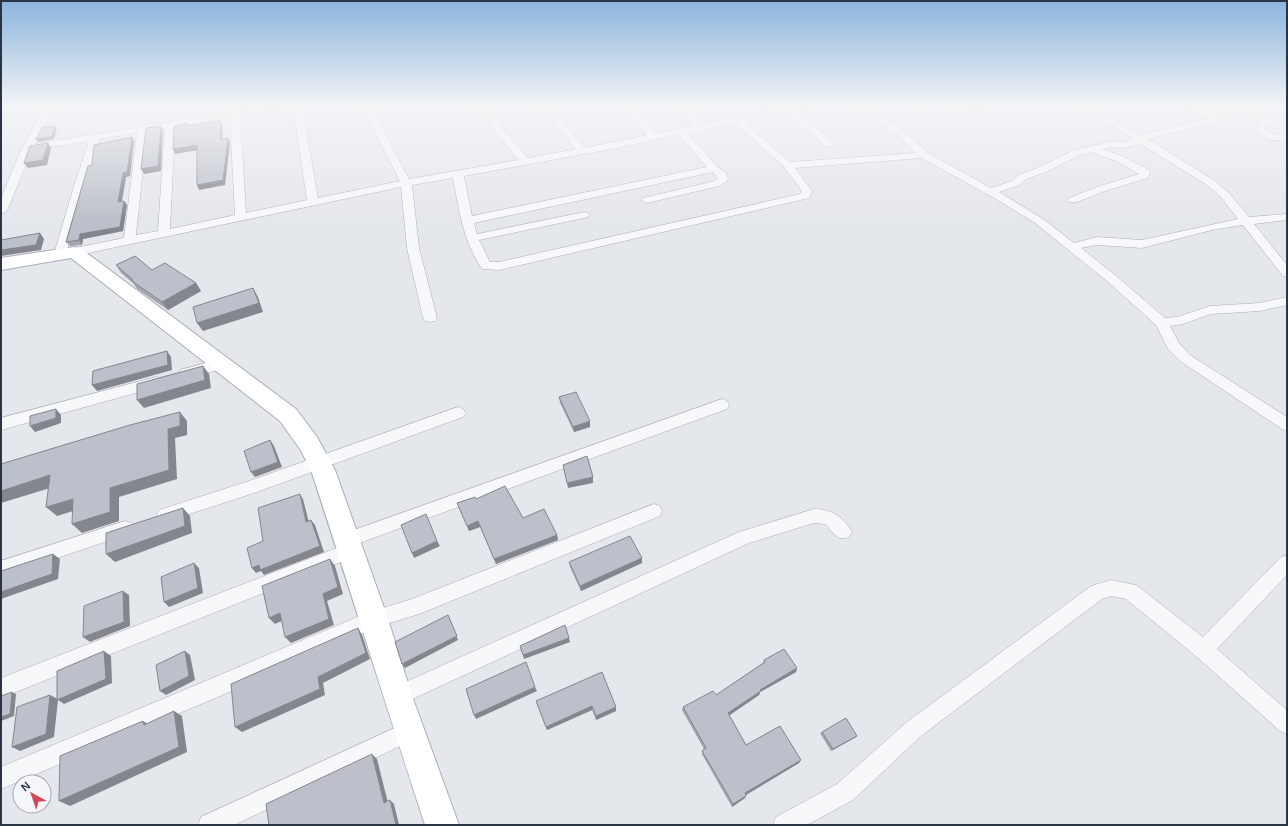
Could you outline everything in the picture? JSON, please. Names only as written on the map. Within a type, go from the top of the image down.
[{"type":"street","points":[[1,211],[29,145]]},
{"type":"street","points":[[27,148],[48,145]]},
{"type":"street","points":[[67,253],[79,186],[93,145]]},
{"type":"street","points":[[130,241],[140,145]]},
{"type":"street","points":[[164,234],[169,145]]},
{"type":"street","points":[[237,145],[241,217]]},
{"type":"street","points":[[303,145],[313,202]]},
{"type":"street","points":[[386,145],[406,183],[413,248],[430,318]]},
{"type":"street","points":[[511,145],[525,161]]},
{"type":"street","points":[[578,145],[584,151]]},
{"type":"street","points":[[1,264],[130,241],[406,183],[613,145]]},
{"type":"street","points":[[647,200],[715,184],[723,180],[721,172],[714,169],[692,145]]},
{"type":"street","points":[[458,174],[466,221],[473,238],[486,266],[499,266],[805,196],[807,192],[788,165],[765,145]]},
{"type":"street","points":[[912,145],[924,155],[1039,222],[1111,278],[1162,323],[1173,346],[1184,358],[1287,425]]},
{"type":"street","points":[[989,192],[1016,183],[1022,177],[1042,170],[1072,154],[1114,145]]},
{"type":"street","points":[[1151,145],[1211,183],[1225,195],[1287,273]]},
{"type":"street","points":[[1073,200],[1101,189],[1144,176],[1145,172],[1120,159],[1094,149]]},
{"type":"street","points":[[788,165],[924,155]]},
{"type":"street","points":[[466,221],[714,169]]},
{"type":"street","points":[[473,238],[584,215]]},
{"type":"street","points":[[1072,247],[1097,241],[1142,244],[1245,221],[1287,217]]},
{"type":"street","points":[[67,253],[288,415],[310,443],[320,463],[374,619],[397,696],[442,825]]},
{"type":"street","points":[[1162,323],[1178,321],[1210,310],[1260,307],[1287,301]]},
{"type":"street","points":[[1,424],[220,364]]},
{"type":"street","points":[[1,688],[348,545],[722,405]]},
{"type":"street","points":[[1,569],[248,488],[458,413]]},
{"type":"street","points":[[1,778],[220,686],[374,619],[412,608],[654,511]]},
{"type":"street","points":[[397,696],[745,537],[814,516],[824,516],[833,520],[843,532]]},
{"type":"street","points":[[1204,650],[1287,563]]},
{"type":"street","points":[[784,825],[845,792],[914,729],[1097,592],[1111,588],[1130,591],[1204,650],[1287,724]]},
{"type":"street","points":[[209,825],[410,731]]},
{"type":"building","points":[[48,145],[43,160],[24,163],[30,146]]},
{"type":"building","points":[[94,145],[131,145],[127,172],[123,173],[118,202],[124,201],[120,227],[80,234],[79,240],[66,242],[88,166],[92,165]]},
{"type":"building","points":[[144,145],[160,145],[158,166],[141,169]]},
{"type":"building","points":[[173,145],[227,145],[223,180],[197,185],[197,145],[173,149]]},
{"type":"building","points":[[40,233],[36,245],[1,250],[1,240]]},
{"type":"building","points":[[135,256],[152,270],[165,263],[196,283],[162,302],[132,281],[133,280],[116,265]]},
{"type":"building","points":[[253,288],[259,303],[197,323],[193,307]]},
{"type":"building","points":[[167,351],[168,365],[92,385],[93,371]]},
{"type":"building","points":[[203,366],[205,380],[137,400],[137,384]]},
{"type":"building","points":[[576,392],[590,421],[573,427],[559,397]]},
{"type":"building","points":[[56,409],[56,418],[30,426],[30,416]]},
{"type":"building","points":[[180,412],[180,426],[168,429],[169,470],[110,488],[110,512],[72,524],[73,499],[46,507],[50,475],[1,491],[1,464],[130,425]]},
{"type":"building","points":[[270,440],[278,462],[251,472],[244,451]]},
{"type":"building","points":[[587,456],[593,477],[567,483],[563,465]]},
{"type":"building","points":[[505,486],[523,518],[544,509],[557,535],[494,559],[478,521],[467,526],[457,503],[475,497],[476,499]]},
{"type":"building","points":[[300,494],[306,522],[311,520],[320,546],[260,570],[259,565],[252,568],[247,548],[263,541],[258,508]]},
{"type":"building","points":[[183,508],[185,526],[106,554],[106,533]]},
{"type":"building","points":[[426,514],[437,541],[412,553],[401,525]]},
{"type":"building","points":[[630,536],[642,558],[580,586],[569,562]]},
{"type":"building","points":[[53,554],[52,574],[1,592],[1,571]]},
{"type":"building","points":[[330,559],[338,587],[323,594],[329,619],[285,637],[280,613],[269,618],[262,586]]},
{"type":"building","points":[[194,563],[198,588],[164,602],[161,577]]},
{"type":"building","points":[[123,591],[124,622],[83,637],[84,606]]},
{"type":"building","points":[[448,615],[457,636],[402,664],[395,642]]},
{"type":"building","points":[[565,625],[569,638],[523,655],[520,646]]},
{"type":"building","points":[[358,628],[366,653],[318,677],[320,689],[235,727],[231,684]]},
{"type":"building","points":[[784,649],[797,668],[760,690],[761,691],[728,713],[746,745],[780,726],[801,760],[745,793],[746,796],[733,804],[702,751],[706,748],[683,707],[713,691],[716,695],[765,662],[764,660]]},
{"type":"building","points":[[104,651],[106,679],[57,700],[57,671]]},
{"type":"building","points":[[185,651],[189,676],[160,691],[156,665]]},
{"type":"building","points":[[526,662],[535,687],[474,715],[466,689]]},
{"type":"building","points":[[602,672],[616,707],[596,716],[592,706],[546,727],[536,701]]},
{"type":"building","points":[[12,692],[10,714],[1,717],[1,696]]},
{"type":"building","points":[[50,695],[46,734],[12,747],[17,707]]},
{"type":"building","points":[[174,711],[179,747],[59,801],[60,756],[143,721],[144,725]]},
{"type":"building","points":[[846,718],[857,736],[833,749],[822,732]]},
{"type":"building","points":[[372,754],[384,803],[390,800],[396,825],[269,825],[266,804]]}]
